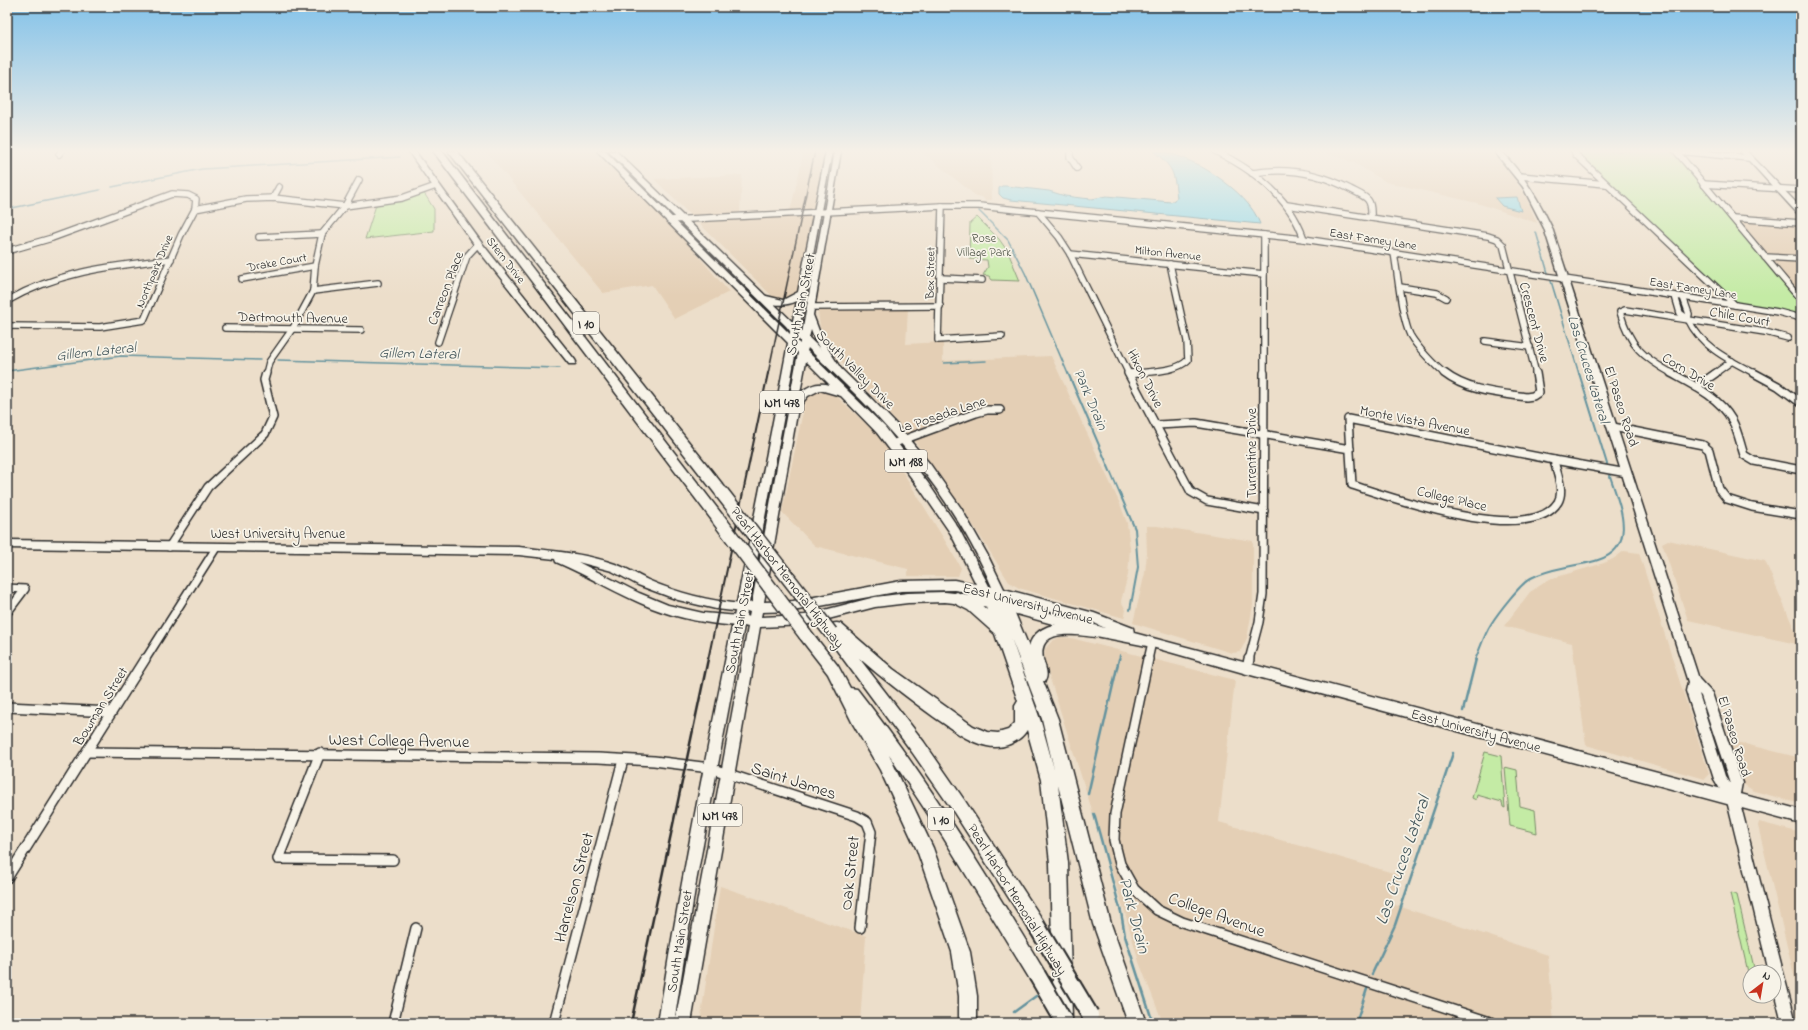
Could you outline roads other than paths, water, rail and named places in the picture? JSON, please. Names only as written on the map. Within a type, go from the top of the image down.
[{"type":"highway","name":"Pearl Harbor Memorial Highway","points":[[474,199],[805,634],[873,720],[937,813],[1064,1023]]},
{"type":"highway","name":"Pearl Harbor Memorial Highway","points":[[490,199],[787,577],[834,630],[959,806],[1036,925],[1093,1019]]},
{"type":"highway","points":[[957,598],[977,609],[1002,634]]},
{"type":"highway","points":[[998,600],[1002,634],[1043,755],[1054,807],[1059,863],[1064,1023]]},
{"type":"highway","points":[[998,600],[1050,719]]},
{"type":"highway","points":[[1096,631],[1057,629],[1044,634],[1036,645],[1035,656],[1070,803],[1102,924],[1137,1023]]},
{"type":"highway","points":[[834,630],[928,703],[961,727],[982,738],[1000,740],[1015,733],[1021,727],[1025,718],[1017,678]]},
{"type":"highway","points":[[833,670],[858,719],[886,765],[926,848],[961,952],[968,996],[968,1023]]},
{"type":"main road","name":"Stern Drive","points":[[445,199],[478,244],[572,362]]},
{"type":"main road","name":"South Valley Drive","points":[[648,199],[851,400],[892,444],[924,486],[954,532],[968,556],[984,589]]},
{"type":"main road","name":"South Valley Drive","points":[[660,199],[839,372],[904,440],[936,482],[967,528],[986,561],[998,600]]},
{"type":"main road","name":"South Main Street","points":[[666,1023],[678,941],[710,768],[820,199]]},
{"type":"main road","name":"South Main Street","points":[[683,1023],[830,199]]},
{"type":"main road","name":"El Paseo Road","points":[[1533,199],[1542,214],[1613,427],[1694,682],[1692,691],[1720,779],[1733,799],[1789,1023]]},
{"type":"main road","points":[[1789,199],[1801,212]]},
{"type":"main road","points":[[762,297],[783,303],[792,300],[802,293]]},
{"type":"main road","points":[[810,311],[820,341],[839,372]]},
{"type":"main road","points":[[793,407],[807,391],[818,387],[832,389],[851,400]]},
{"type":"main road","name":"West University Avenue","points":[[7,544],[216,548],[471,549],[519,551],[585,559],[614,567],[642,582],[676,596],[719,606],[740,614],[755,622]]},
{"type":"main road","name":"West University Avenue","points":[[549,555],[578,567],[646,602],[695,616],[740,614],[758,607]]},
{"type":"main road","name":"East University Avenue","points":[[758,607],[793,606],[878,589],[914,585],[954,585],[984,589],[998,600],[1096,631],[1152,642],[1247,669],[1801,817]]},
{"type":"main road","name":"East University Avenue","points":[[755,622],[806,620],[875,602],[908,598],[998,600],[1094,618],[1152,642]]},
{"type":"street","points":[[7,251],[52,238],[158,199]]},
{"type":"street","points":[[196,199],[194,209],[258,199]]},
{"type":"street","points":[[282,199],[345,206],[394,199]]},
{"type":"street","points":[[169,547],[208,487],[265,434],[273,417],[264,380],[269,362],[293,328],[313,291],[315,266],[322,234],[345,206],[349,199]]},
{"type":"street","points":[[1281,199],[1301,226],[1304,239]]},
{"type":"street","points":[[1366,199],[1371,206],[1371,218]]},
{"type":"street","points":[[1622,199],[1735,305]]},
{"type":"street","points":[[1716,199],[1801,300]]},
{"type":"street","name":"Crescent Drive","points":[[1287,205],[1488,236],[1497,239],[1503,245],[1530,347],[1539,385],[1539,392],[1534,396],[1513,396],[1466,386],[1454,381],[1438,368],[1411,336],[1406,324],[1394,253]]},
{"type":"street","name":"East Farney Lane","points":[[669,220],[828,211],[942,206],[979,206],[1304,239],[1735,305],[1778,312],[1801,318]]},
{"type":"street","name":"Bex Street","points":[[942,206],[938,340],[1002,336]]},
{"type":"street","name":"Northpark Drive","points":[[7,326],[100,327],[144,320],[194,209]]},
{"type":"street","name":"Hixon Drive","points":[[1038,212],[1059,237],[1070,254],[1129,374],[1157,425],[1186,486],[1191,492],[1207,502],[1264,512]]},
{"type":"street","points":[[1733,218],[1801,223]]},
{"type":"street","points":[[1443,221],[1444,229]]},
{"type":"street","points":[[259,237],[322,234]]},
{"type":"street","name":"Turrentine Drive","points":[[1247,669],[1259,622],[1263,594],[1264,235]]},
{"type":"street","name":"Carreon Place","points":[[438,342],[467,256],[478,244]]},
{"type":"street","name":"Milton Avenue","points":[[1070,254],[1264,274]]},
{"type":"street","points":[[1765,257],[1801,259]]},
{"type":"street","points":[[7,301],[19,293],[48,280],[81,270],[172,259]]},
{"type":"street","points":[[1129,374],[1181,367],[1188,360],[1189,354],[1187,341],[1170,264]]},
{"type":"street","name":"Drake Court","points":[[242,279],[315,266]]},
{"type":"street","points":[[941,278],[982,280]]},
{"type":"street","points":[[313,291],[378,283]]},
{"type":"street","points":[[1400,287],[1437,294],[1446,298]]},
{"type":"street","points":[[1675,296],[1680,312],[1688,320],[1704,343],[1786,390],[1801,403]]},
{"type":"street","points":[[1683,297],[1689,314],[1688,320]]},
{"type":"street","points":[[810,311],[940,306]]},
{"type":"street","name":"Chile Court","points":[[1620,310],[1765,332],[1788,338]]},
{"type":"street","name":"Corn Drive","points":[[1620,310],[1628,336],[1637,350],[1658,366],[1696,387],[1716,401],[1728,414],[1734,426],[1744,455],[1754,460],[1801,470]]},
{"type":"street","name":"Dartmouth Avenue","points":[[225,328],[362,330]]},
{"type":"street","points":[[1485,341],[1530,347]]},
{"type":"street","points":[[1696,387],[1732,360]]},
{"type":"street","name":"La Posada Lane","points":[[892,444],[976,413],[987,410],[1000,410]]},
{"type":"street","name":"Monte Vista Avenue","points":[[1350,449],[1348,419],[1627,473]]},
{"type":"street","points":[[1157,425],[1196,423],[1350,449]]},
{"type":"street","points":[[1613,427],[1703,445],[1709,450],[1719,489],[1728,499],[1740,504],[1801,515]]},
{"type":"street","name":"College Place","points":[[1350,449],[1352,485],[1459,516],[1506,522],[1534,519],[1545,515],[1554,509],[1560,496],[1554,460]]},
{"type":"street","name":"Bowman Street","points":[[7,878],[216,548]]},
{"type":"street","points":[[7,588],[25,588],[7,613]]},
{"type":"street","name":"College Avenue","points":[[1152,642],[1115,814],[1114,840],[1120,864],[1134,889],[1157,910],[1182,922],[1493,1023]]},
{"type":"street","points":[[7,707],[111,712]]},
{"type":"street","name":"West College Avenue","points":[[87,752],[320,753],[623,760],[686,764],[710,768]]},
{"type":"street","points":[[320,753],[278,859],[393,860]]},
{"type":"street","name":"Harrelson Street","points":[[554,1023],[623,760]]},
{"type":"street","name":"Saint James","points":[[710,768],[857,816],[867,822]]},
{"type":"street","name":"Oak Street","points":[[860,928],[871,832],[867,822]]},
{"type":"street","points":[[393,1023],[416,928]]},
{"type":"water","points":[[1007,199],[1139,199],[1171,202],[1175,199],[1243,199],[1254,211],[1260,224]]},
{"type":"water","points":[[1496,199],[1518,199],[1521,211],[1502,206]]},
{"type":"waterway","name":"Park Drain","points":[[7,209],[56,199]]},
{"type":"waterway","name":"Park Drain","points":[[979,211],[1008,240],[1025,273],[1068,374]]},
{"type":"waterway","name":"Las Cruces Lateral","points":[[1536,232],[1548,273]]},
{"type":"waterway","name":"Las Cruces Lateral","points":[[1551,281],[1579,374]]},
{"type":"waterway","name":"Gillem Lateral","points":[[7,371],[121,356],[260,360]]},
{"type":"waterway","name":"Gillem Lateral","points":[[278,360],[560,368]]},
{"type":"waterway","points":[[944,363],[986,361]]},
{"type":"waterway","name":"Park Drain","points":[[1068,373],[1135,529],[1138,567],[1130,610]]},
{"type":"waterway","name":"Las Cruces Lateral","points":[[1579,373],[1607,464]]},
{"type":"waterway","name":"Las Cruces Lateral","points":[[1475,660],[1491,624],[1526,581],[1546,572],[1598,560],[1611,554],[1618,545],[1622,535],[1623,524],[1618,499],[1610,476]]},
{"type":"waterway","name":"Park Drain","points":[[1119,660],[1120,655]]},
{"type":"waterway","name":"Park Drain","points":[[1088,794],[1119,659]]},
{"type":"waterway","name":"Las Cruces Lateral","points":[[1463,711],[1476,659]]},
{"type":"waterway","name":"Las Cruces Lateral","points":[[1372,974],[1395,925],[1453,753]]},
{"type":"waterway","name":"Park Drain","points":[[1094,814],[1121,912],[1125,936],[1153,1023]]},
{"type":"waterway","name":"Las Cruces Lateral","points":[[1356,1023],[1367,989]]},
{"type":"waterway","points":[[1014,1012],[1036,996]]},
{"type":"railway","points":[[768,374],[805,199]]},
{"type":"railway","points":[[708,660],[768,373]]},
{"type":"railway","points":[[631,1023],[708,659]]},
{"type":"park label","name":"Rose Village Park","points":[[984,245]]}]
